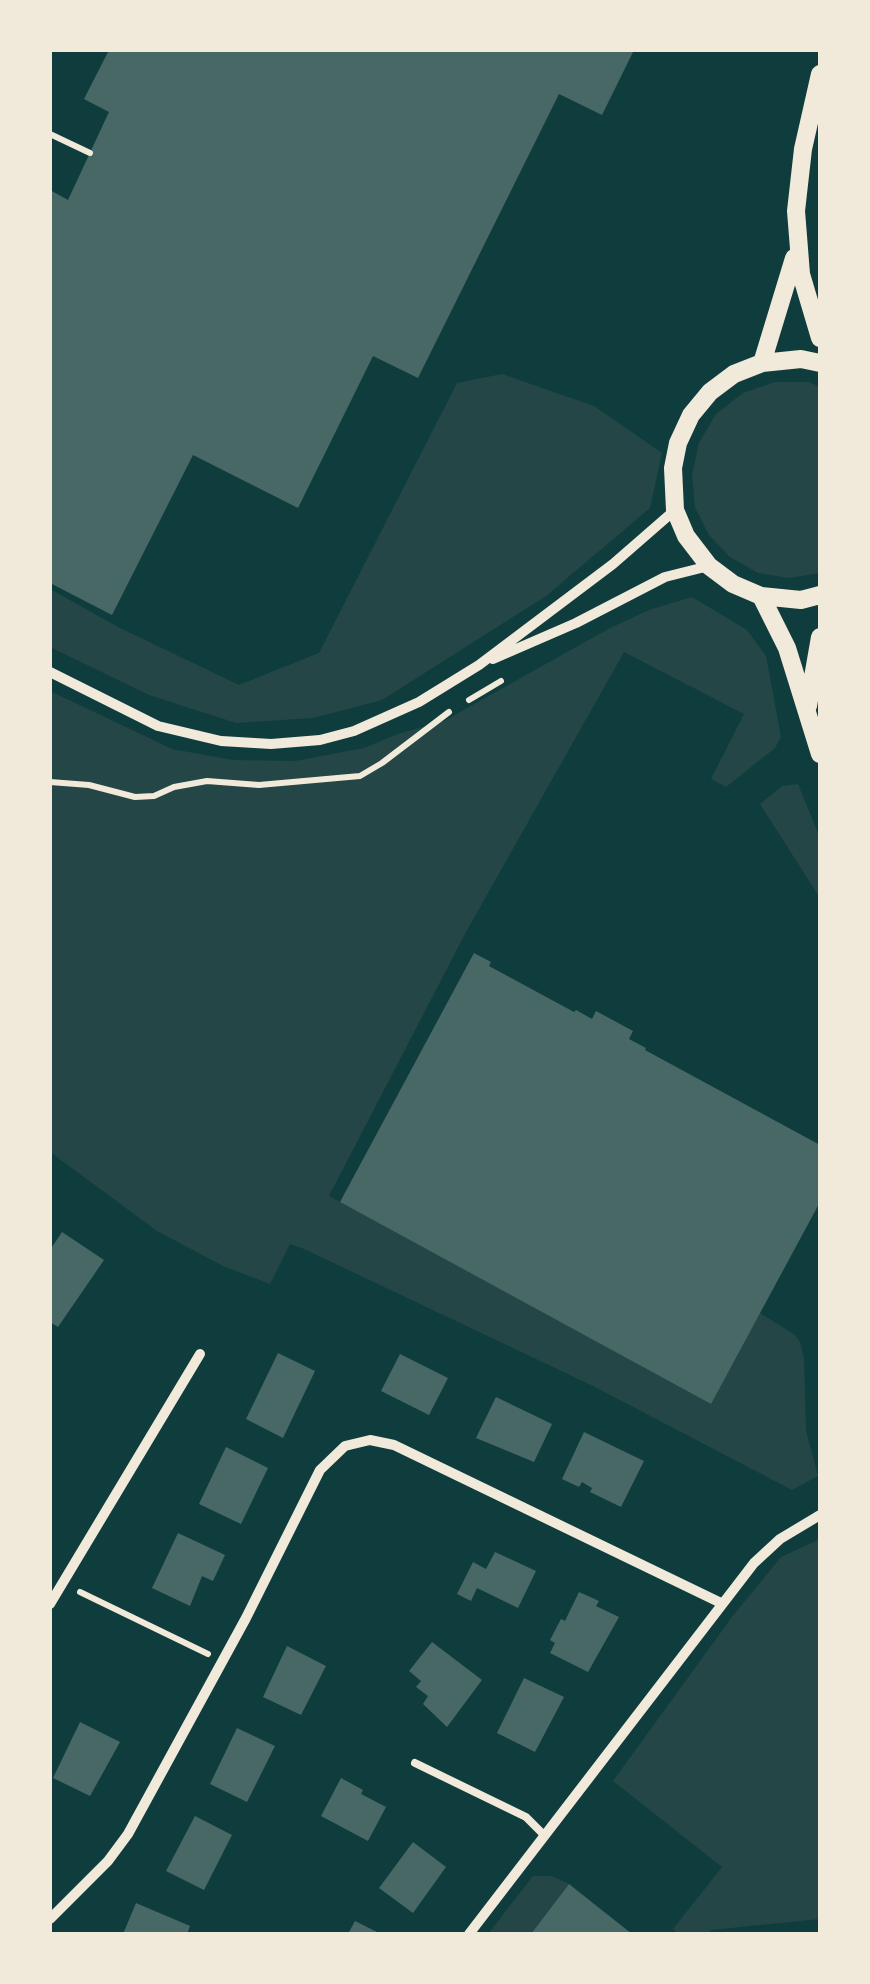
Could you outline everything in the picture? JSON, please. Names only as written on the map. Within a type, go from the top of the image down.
[{"type":"street","points":[[820,74],[803,149],[796,211],[801,274],[820,338]]},
{"type":"street","points":[[762,363],[797,243]]},
{"type":"street","points":[[820,363],[801,359],[762,363],[734,374],[710,392],[691,415],[678,443],[673,468],[675,510],[686,536],[709,566],[733,584],[761,596],[801,600],[820,595]]},
{"type":"street","points":[[50,672],[158,726],[221,741],[271,744],[320,740],[354,731],[419,702],[479,666],[612,564],[675,510]]},
{"type":"street","points":[[479,666],[576,623],[665,577],[709,566]]},
{"type":"street","points":[[761,596],[787,648],[820,754]]},
{"type":"street","points":[[808,706],[820,638]]},
{"type":"street","points":[[50,1604],[200,1354]]},
{"type":"street","points":[[50,1919],[108,1861],[128,1834],[223,1661],[320,1470],[335,1453],[355,1442],[394,1445],[720,1604]]},
{"type":"street","points":[[469,1934],[754,1563],[780,1539],[820,1516]]},
{"type":"lane","points":[[415,1763],[526,1817],[544,1835]]},
{"type":"path","points":[[50,134],[90,153]]},
{"type":"path","points":[[62,1584],[223,1661]]},
{"type":"shaded area","points":[[502,374],[594,406],[662,453],[650,508],[546,596],[382,700],[313,718],[236,723],[149,695],[50,647],[50,589],[118,627],[239,685],[319,653],[457,383]]},
{"type":"shaded area","points":[[775,382],[809,382],[820,387],[820,573],[789,578],[758,573],[730,557],[709,535],[695,507],[692,475],[699,443],[716,414],[743,393]]},
{"type":"shaded area","points":[[692,597],[747,630],[766,656],[781,737],[775,748],[726,787],[711,779],[744,714],[624,652],[466,932],[329,1196],[710,1403],[760,1313],[795,1335],[804,1358],[806,1431],[818,1476],[792,1490],[591,1385],[304,1249],[290,1244],[270,1284],[223,1266],[157,1231],[50,1152],[50,691],[172,749],[233,760],[295,761],[364,748],[444,721],[610,628],[649,610]]},
{"type":"shaded area","points":[[798,784],[820,838],[820,898],[760,804],[782,786]]},
{"type":"shaded area","points":[[820,1539],[820,1919],[711,1930],[710,1934],[677,1934],[673,1929],[722,1867],[613,1781],[732,1617],[781,1557]]},
{"type":"shaded area","points":[[533,1876],[552,1876],[569,1884],[531,1934],[488,1934]]},
{"type":"building","points":[[109,50],[634,50],[602,115],[559,94],[418,378],[373,356],[298,508],[193,455],[112,615],[50,583],[50,190],[68,200],[109,112],[84,99]]},
{"type":"building","points":[[474,953],[491,962],[489,966],[574,1012],[592,1019],[596,1011],[633,1031],[629,1039],[645,1050],[820,1145],[820,1202],[711,1404],[340,1202]]},
{"type":"building","points":[[62,1232],[104,1260],[58,1327],[50,1322],[50,1250]]},
{"type":"building","points":[[278,1353],[315,1371],[283,1438],[246,1419]]},
{"type":"building","points":[[400,1354],[448,1378],[429,1415],[381,1391]]},
{"type":"building","points":[[496,1397],[552,1424],[534,1462],[476,1438]]},
{"type":"building","points":[[584,1432],[644,1461],[621,1507],[590,1492],[592,1488],[582,1482],[579,1487],[562,1479]]},
{"type":"building","points":[[226,1447],[268,1468],[241,1524],[199,1504]]},
{"type":"building","points":[[178,1533],[225,1555],[213,1581],[202,1576],[190,1606],[152,1588]]},
{"type":"building","points":[[495,1552],[536,1571],[518,1608],[477,1588],[471,1601],[457,1594],[473,1562],[486,1569]]},
{"type":"building","points":[[579,1592],[619,1617],[588,1672],[550,1653],[555,1643],[550,1640],[561,1619],[565,1621]]},
{"type":"building","points":[[432,1642],[482,1680],[447,1727],[423,1704],[428,1696],[416,1687],[421,1681],[409,1671]]},
{"type":"building","points":[[287,1646],[326,1666],[301,1715],[263,1697]]},
{"type":"building","points":[[524,1678],[564,1697],[535,1752],[497,1733]]},
{"type":"building","points":[[80,1722],[120,1742],[90,1796],[53,1778]]},
{"type":"building","points":[[237,1728],[275,1746],[247,1802],[210,1784]]},
{"type":"building","points":[[341,1778],[386,1807],[368,1841],[321,1816]]},
{"type":"building","points":[[195,1816],[232,1835],[204,1890],[166,1871]]},
{"type":"building","points":[[413,1842],[446,1867],[413,1913],[379,1888]]},
{"type":"building","points":[[569,1884],[632,1934],[531,1934]]},
{"type":"building","points":[[136,1903],[190,1926],[187,1934],[123,1934]]},
{"type":"building","points":[[355,1921],[381,1934],[348,1934]]}]
